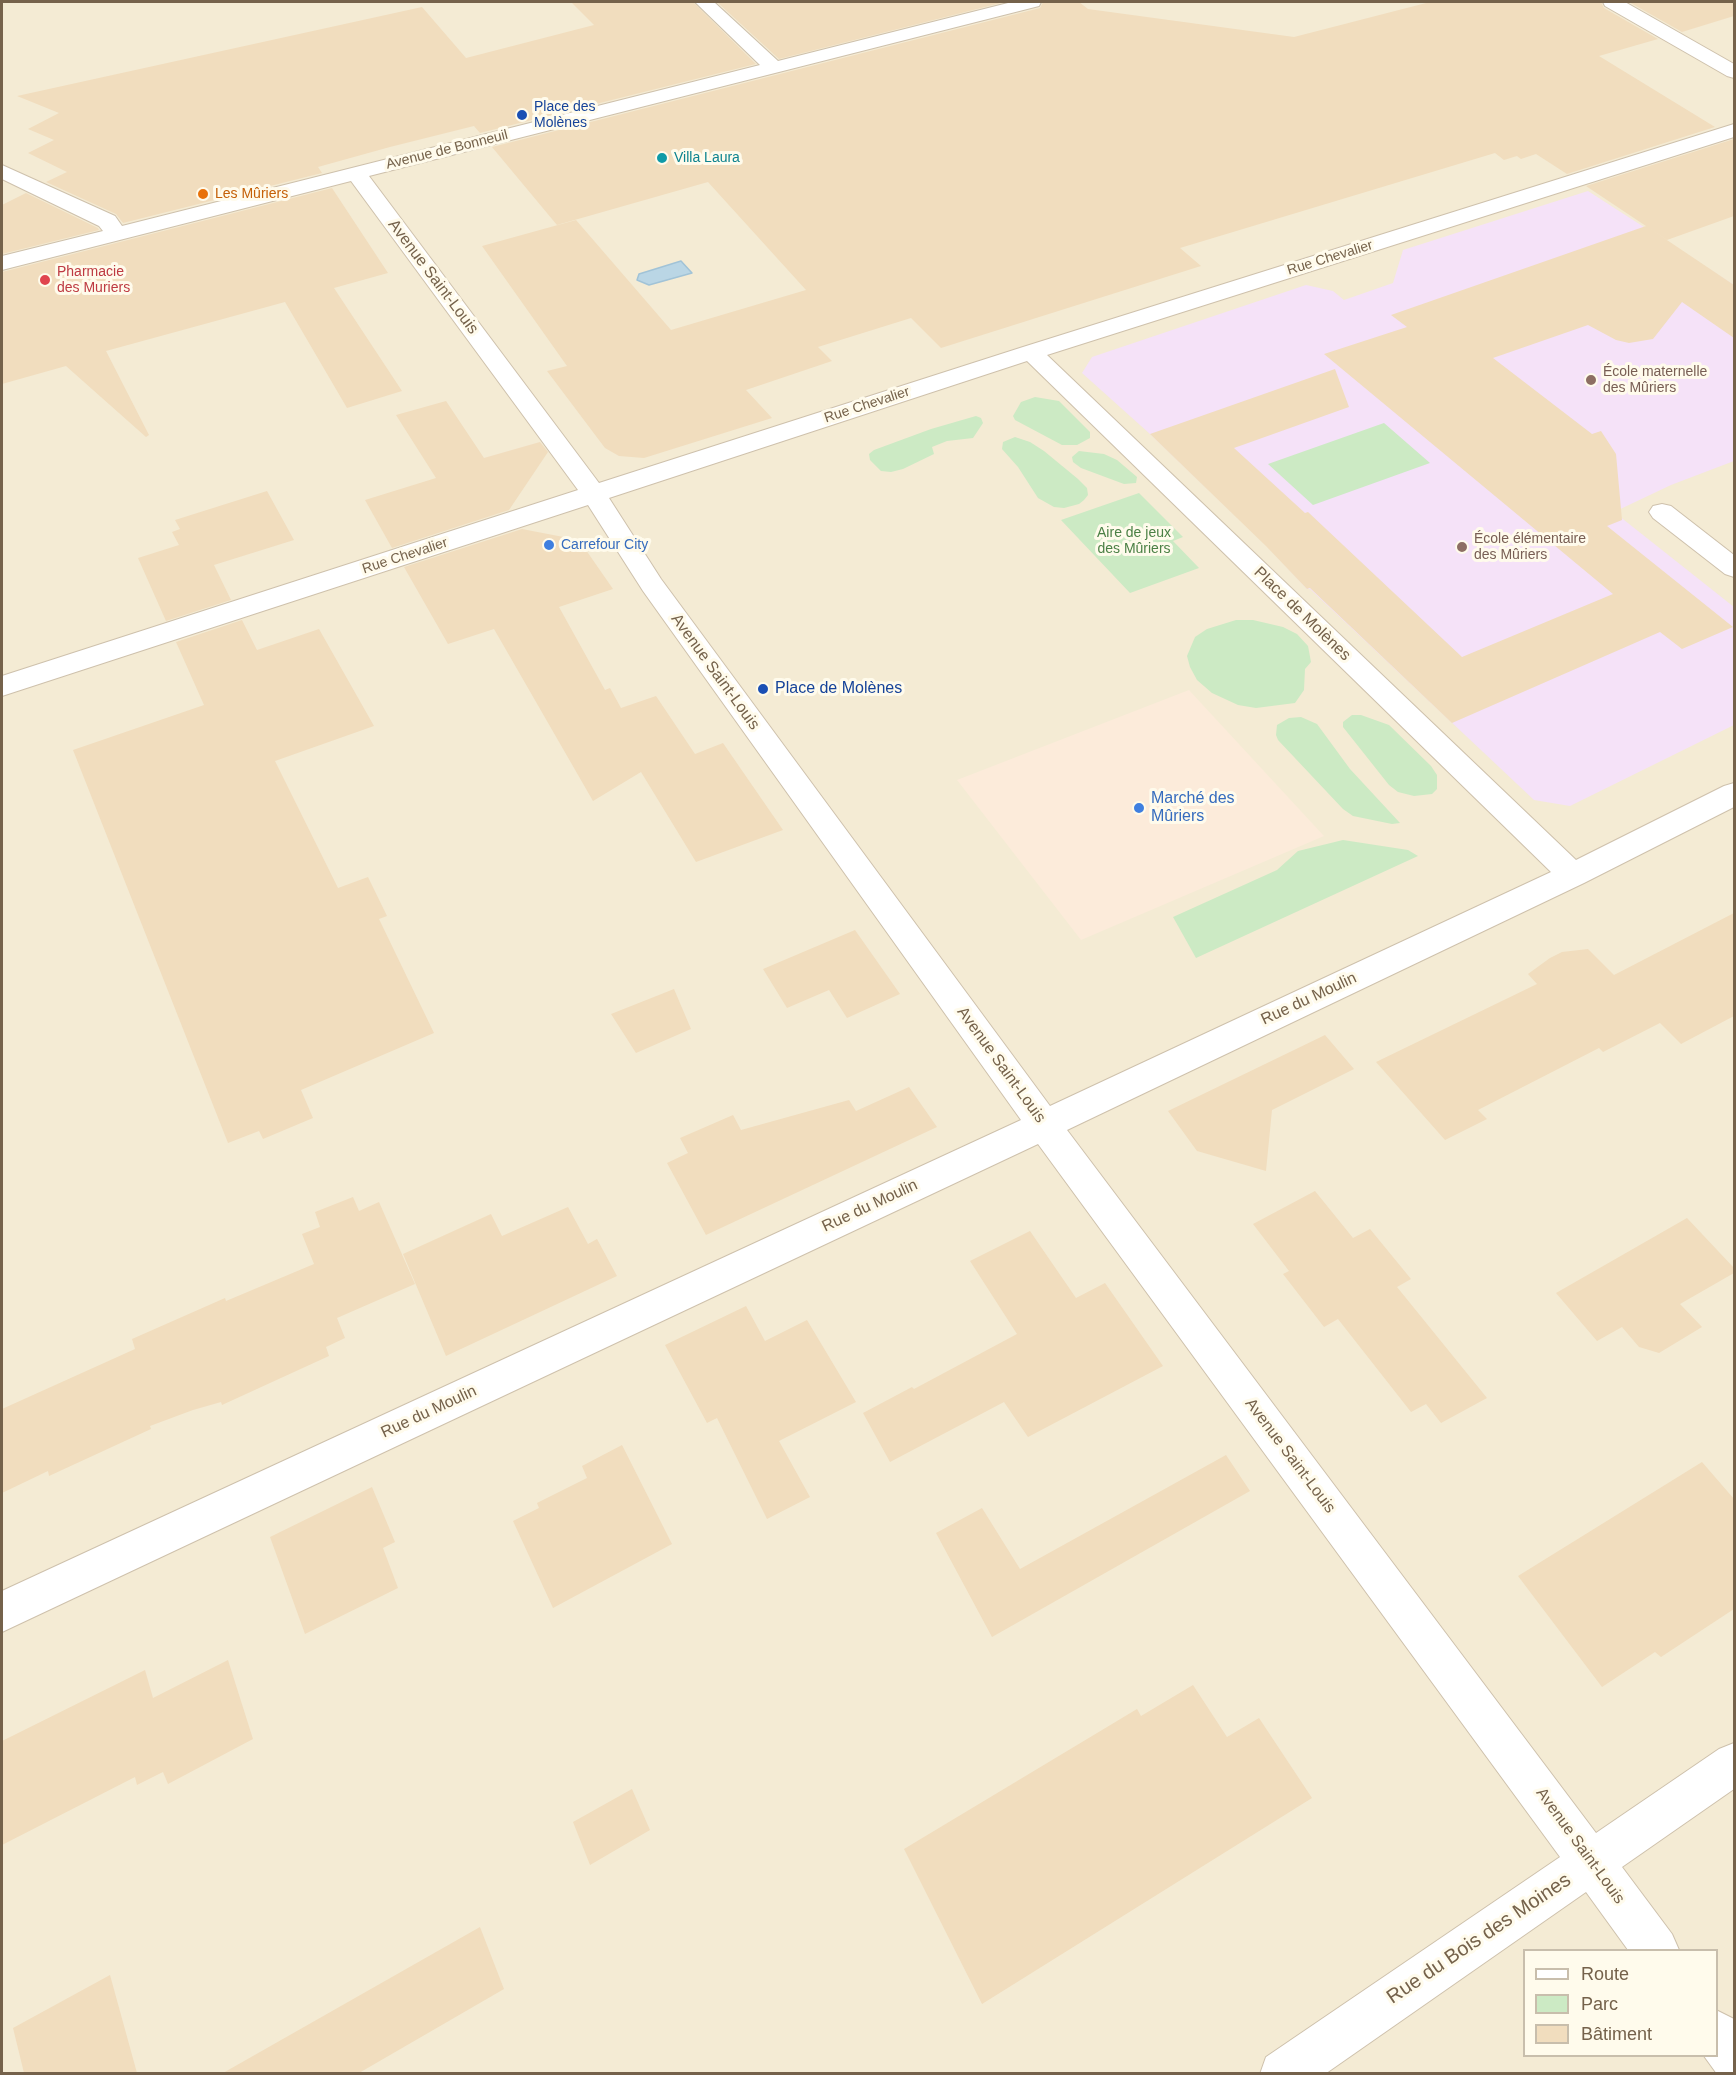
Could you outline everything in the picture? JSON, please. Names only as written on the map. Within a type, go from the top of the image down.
[{"type":"street","points":[[704,2],[773,67]]},
{"type":"street","name":"Avenue de Bonneuil","points":[[2,263],[1032,2]]},
{"type":"street","points":[[1612,2],[1734,72]]},
{"type":"street","name":"Rue Chevalier","points":[[2,686],[1031,352],[1734,130]]},
{"type":"street","points":[[2,171],[107,221],[117,234]]},
{"type":"street","name":"Avenue Saint-Louis","points":[[356,173],[594,494],[652,585],[1044,1125],[1655,1949]]},
{"type":"street","name":"Place de Molènes","points":[[1031,352],[1572,875]]},
{"type":"street","points":[[1662,512],[1734,568]]},
{"type":"street","name":"Rue du Moulin","points":[[2,1612],[1044,1125],[1572,875],[1734,794]]},
{"type":"street","name":"Rue du Bois des Moines","points":[[1283,2073],[1734,1764]]},
{"type":"street","points":[[1718,2035],[1734,2057]]},
{"type":"shaded area","points":[[2,2],[1734,2],[1734,2073],[2,2074]]},
{"type":"shaded area","name":"École élémentaire des Mûriers","points":[[1588,191],[1734,285],[1734,461],[1671,485],[1614,512],[1734,607],[1734,725],[1570,806],[1534,800],[1310,589],[1307,589],[1266,545],[1150,434],[1082,373],[1092,357],[1306,285],[1333,291],[1344,300],[1393,283],[1403,250]]},
{"type":"shaded area","name":"Marché des Mûriers","points":[[1189,690],[1324,836],[1081,940],[957,780]]},
{"type":"green space","points":[[1035,397],[1059,401],[1090,432],[1090,438],[1077,445],[1062,445],[1015,420],[1013,416],[1021,402]]},
{"type":"green space","points":[[976,416],[981,418],[983,423],[973,438],[947,441],[932,447],[934,454],[903,469],[891,472],[881,471],[870,460],[869,454],[874,450],[931,429]]},
{"type":"green space","points":[[1384,423],[1430,463],[1313,505],[1268,464]]},
{"type":"green space","points":[[1015,437],[1030,442],[1044,451],[1078,479],[1087,488],[1088,495],[1084,500],[1079,504],[1064,508],[1054,507],[1038,498],[1018,467],[1002,449],[1003,442]]},
{"type":"green space","points":[[1079,451],[1104,454],[1117,460],[1137,477],[1136,483],[1124,484],[1081,468],[1073,462],[1072,457]]},
{"type":"green space","name":"Aire de jeux des Mûriers","points":[[1139,493],[1183,537],[1173,541],[1199,568],[1130,593],[1061,520]]},
{"type":"green space","points":[[1236,620],[1253,620],[1283,627],[1297,634],[1308,646],[1311,662],[1305,669],[1304,690],[1295,703],[1256,708],[1238,705],[1212,693],[1197,680],[1187,656],[1195,637],[1207,629]]},
{"type":"green space","points":[[1352,715],[1361,715],[1389,725],[1431,766],[1437,775],[1437,789],[1432,794],[1414,796],[1398,792],[1389,785],[1343,727],[1343,722]]},
{"type":"green space","points":[[1301,717],[1317,724],[1350,769],[1400,823],[1392,824],[1353,816],[1343,809],[1278,740],[1277,725],[1289,718]]},
{"type":"green space","points":[[1343,840],[1408,850],[1418,856],[1196,958],[1173,917],[1277,870],[1298,851]]},
{"type":"water","points":[[681,261],[692,273],[649,285],[637,280],[639,274]]},
{"type":"building","points":[[571,2],[693,2],[756,64],[480,133],[474,126],[390,147],[318,167],[322,173],[123,223],[116,214],[46,182],[67,172],[28,153],[54,140],[28,129],[59,113],[17,96],[422,7],[466,58],[594,25]]},
{"type":"building","points":[[717,2],[1005,2],[779,59]]},
{"type":"building","points":[[1043,2],[1079,2],[1088,9],[1294,37],[1430,2],[1601,2],[1604,8],[1658,39],[1599,56],[1715,127],[1567,174],[1536,154],[1521,159],[1517,156],[1504,160],[1495,153],[1180,248],[1201,266],[941,348],[911,318],[818,347],[832,361],[746,390],[772,418],[644,458],[619,456],[605,448],[547,371],[567,366],[482,246],[576,220],[671,330],[806,290],[708,182],[557,225],[492,147],[1040,8]]},
{"type":"building","points":[[1629,2],[1734,2],[1734,16],[1682,32]]},
{"type":"building","points":[[1734,139],[1734,216],[1667,240],[1586,186]]},
{"type":"building","points":[[332,188],[388,273],[334,288],[402,391],[347,408],[285,302],[106,351],[149,435],[146,437],[66,366],[2,384],[2,272]]},
{"type":"building","points":[[26,193],[99,230],[2,254],[2,205]]},
{"type":"building","points":[[1646,226],[1734,285],[1734,338],[1682,302],[1653,339],[1629,343],[1616,340],[1588,325],[1493,358],[1592,434],[1601,431],[1616,454],[1622,520],[1607,526],[1733,627],[1682,649],[1660,632],[1452,723],[1310,588],[1307,589],[1150,434],[1335,369],[1349,407],[1234,448],[1305,513],[1308,512],[1462,657],[1613,594],[1324,354],[1407,327],[1391,315]]},
{"type":"building","points":[[446,401],[484,458],[540,442],[548,452],[509,510],[392,548],[365,500],[436,478],[396,415]]},
{"type":"building","points":[[267,491],[294,540],[214,565],[231,600],[166,621],[138,558],[179,545],[172,532],[180,529],[175,520]]},
{"type":"building","points":[[522,529],[579,540],[613,589],[559,607],[605,690],[610,688],[621,708],[656,696],[695,754],[723,743],[783,830],[696,862],[641,772],[593,801],[494,629],[448,644],[404,567]]},
{"type":"building","points":[[242,620],[257,650],[319,629],[374,726],[275,761],[338,888],[368,877],[387,916],[379,919],[434,1033],[301,1090],[313,1118],[263,1139],[259,1131],[228,1143],[73,750],[204,705],[176,642]]},
{"type":"building","points":[[1734,913],[1734,1016],[1681,1044],[1660,1023],[1603,1052],[1599,1048],[1478,1110],[1487,1119],[1445,1140],[1376,1062],[1537,984],[1528,974],[1562,952],[1588,949],[1614,975]]},
{"type":"building","points":[[855,930],[900,994],[847,1018],[829,990],[787,1008],[763,969]]},
{"type":"building","points":[[674,989],[691,1029],[636,1053],[611,1014]]},
{"type":"building","points":[[1325,1035],[1354,1069],[1272,1110],[1266,1171],[1197,1151],[1168,1111]]},
{"type":"building","points":[[909,1087],[937,1127],[706,1235],[667,1163],[688,1153],[680,1138],[733,1115],[741,1130],[849,1100],[856,1111]]},
{"type":"building","points":[[1315,1191],[1353,1238],[1370,1229],[1411,1279],[1397,1287],[1487,1398],[1441,1423],[1426,1404],[1411,1412],[1338,1319],[1324,1327],[1283,1274],[1289,1271],[1253,1224]]},
{"type":"building","points":[[353,1197],[359,1211],[379,1202],[415,1284],[337,1318],[345,1338],[326,1347],[329,1356],[222,1405],[221,1402],[193,1410],[150,1426],[151,1429],[49,1476],[48,1471],[2,1493],[2,1409],[135,1349],[132,1339],[225,1298],[226,1301],[314,1264],[302,1234],[320,1227],[315,1212]]},
{"type":"building","points":[[568,1207],[588,1244],[597,1239],[617,1276],[446,1356],[403,1254],[491,1214],[502,1236]]},
{"type":"building","points":[[1687,1218],[1734,1268],[1734,1273],[1680,1304],[1702,1327],[1659,1353],[1639,1347],[1622,1327],[1597,1341],[1556,1293]]},
{"type":"building","points":[[1030,1231],[1076,1298],[1105,1283],[1163,1366],[1028,1437],[1004,1402],[890,1462],[863,1413],[912,1387],[914,1389],[1017,1334],[970,1261]]},
{"type":"building","points":[[746,1306],[765,1341],[807,1320],[856,1402],[779,1441],[810,1497],[767,1519],[717,1418],[707,1423],[665,1345]]},
{"type":"building","points":[[622,1445],[672,1544],[553,1608],[513,1521],[539,1508],[537,1503],[587,1478],[582,1466]]},
{"type":"building","points":[[1226,1455],[1250,1491],[992,1637],[936,1533],[982,1508],[1020,1569]]},
{"type":"building","points":[[1702,1462],[1734,1499],[1734,1609],[1661,1657],[1655,1652],[1602,1687],[1518,1576]]},
{"type":"building","points":[[372,1487],[395,1542],[383,1548],[398,1588],[305,1634],[270,1537]]},
{"type":"building","points":[[228,1660],[253,1739],[168,1784],[163,1772],[137,1785],[135,1777],[2,1845],[2,1741],[145,1670],[153,1698]]},
{"type":"building","points":[[1193,1685],[1227,1737],[1259,1718],[1312,1798],[982,2004],[904,1849],[1137,1709],[1141,1716]]},
{"type":"building","points":[[632,1789],[650,1830],[590,1865],[573,1822]]},
{"type":"building","points":[[480,1927],[504,1989],[359,2073],[223,2073]]},
{"type":"building","points":[[110,1975],[137,2073],[24,2073],[13,2028]]},
{"type":"place","name":"Place des Molènes","points":[[522,115]]},
{"type":"place","name":"Villa Laura","points":[[662,158]]},
{"type":"place","name":"Les Mûriers","points":[[203,194]]},
{"type":"place","name":"Pharmacie des Muriers","points":[[45,280]]},
{"type":"place","name":"École maternelle des Mûriers","points":[[1591,380]]},
{"type":"place","name":"Carrefour City","points":[[549,545]]},
{"type":"place","name":"École élémentaire des Mûriers","points":[[1462,547]]},
{"type":"place","name":"Place de Molènes","points":[[763,689]]},
{"type":"place","name":"Marché des Mûriers","points":[[1139,808]]}]
